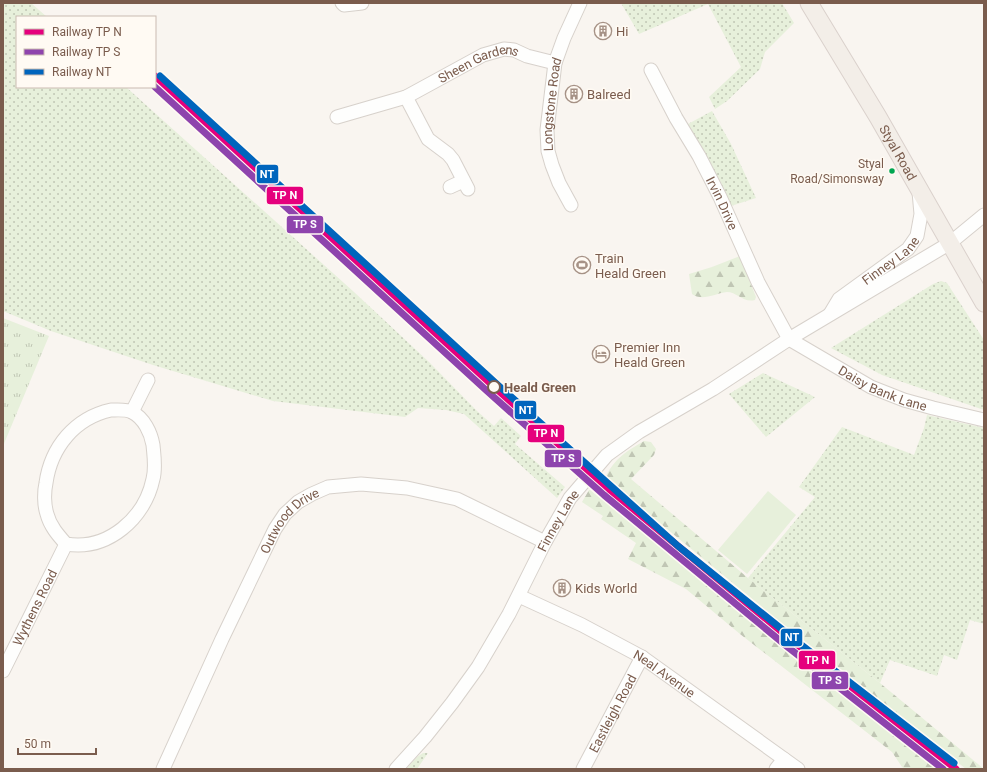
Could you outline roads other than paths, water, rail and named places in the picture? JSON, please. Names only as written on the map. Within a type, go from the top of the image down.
[{"type":"main road","name":"Styal Road","points":[[810,3],[878,117],[984,303]]},
{"type":"street","points":[[342,3],[344,5],[361,4]]},
{"type":"street","name":"Longstone Road","points":[[571,205],[559,183],[552,165],[548,151],[547,130],[555,64],[564,38],[580,3]]},
{"type":"street","name":"Sheen Gardens","points":[[337,116],[406,97],[484,55],[504,49],[514,50],[555,64]]},
{"type":"street","name":"Irvin Drive","points":[[651,70],[676,118],[703,163],[758,282],[789,339]]},
{"type":"street","points":[[406,97],[428,140],[448,154],[453,160],[465,185],[450,187]]},
{"type":"street","name":"Finney Lane","points":[[830,315],[839,298],[908,249],[917,236],[921,214],[919,189]]},
{"type":"street","name":"Finney Lane","points":[[396,769],[468,682],[497,636],[519,596],[544,542],[570,498],[607,455],[639,432],[713,388],[789,339],[950,243],[984,215]]},
{"type":"street","name":"Daisy Bank Lane","points":[[789,339],[871,387],[911,402],[984,420]]},
{"type":"street","points":[[132,412],[148,380]]},
{"type":"street","points":[[111,410],[132,412],[144,423],[150,433],[153,449],[155,466],[153,479],[145,501],[132,520],[108,538],[90,544],[75,546],[66,544],[52,526],[46,512],[44,492],[48,468],[55,452],[67,435],[98,413],[111,410]]},
{"type":"street","name":"Outwood Drive","points":[[163,769],[222,639],[275,529],[285,514],[298,502],[328,487],[361,484],[407,488],[457,499],[544,542]]},
{"type":"street","name":"Wythens Road","points":[[3,671],[66,544]]},
{"type":"street","name":"Neal Avenue","points":[[519,596],[582,625],[642,657],[780,764],[798,769]]},
{"type":"street","name":"Eastleigh Road","points":[[583,769],[642,657]]},
{"type":"rail line","name":"NT","points":[[160,76],[499,386],[678,546],[804,647],[954,763]]},
{"type":"place","name":"Hi","points":[[603,31]]},
{"type":"place","name":"Balreed","points":[[574,94]]},
{"type":"place","name":"Styal Road/Simonsway","points":[[892,171]]},
{"type":"place","name":"Train Heald Green","points":[[582,265]]},
{"type":"place","name":"Premier Inn Heald Green","points":[[601,354]]},
{"type":"place","name":"Heald Green","points":[[494,387]]},
{"type":"place","name":"Kids World","points":[[562,588]]}]
